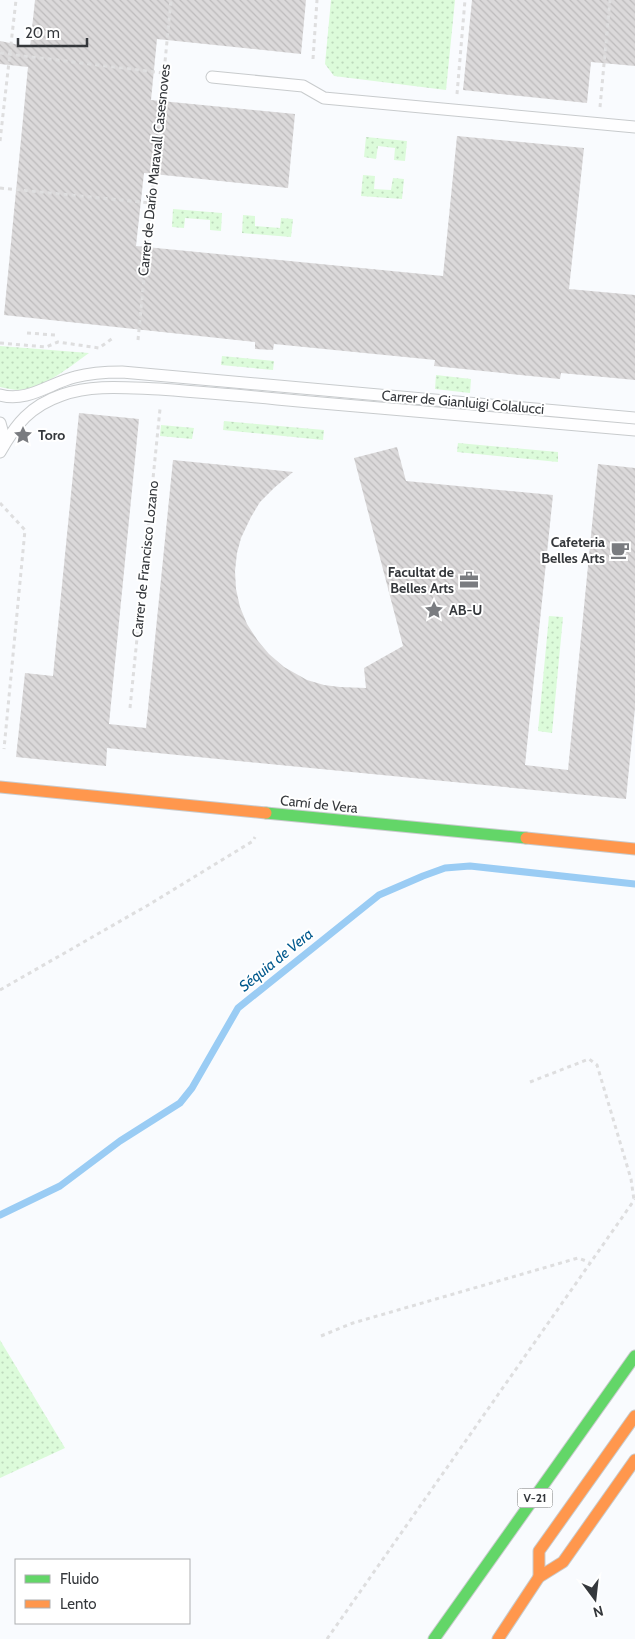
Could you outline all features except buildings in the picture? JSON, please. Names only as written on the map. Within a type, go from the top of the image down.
[{"type":"main road","name":"Camí de Vera","points":[[0,787],[635,850]]},
{"type":"main road","name":"V-21","points":[[434,1639],[635,1356]]},
{"type":"main road","name":"V-21","points":[[539,1577],[539,1551],[635,1416]]},
{"type":"main road","points":[[498,1639],[539,1577],[563,1562],[635,1460]]},
{"type":"lane","points":[[212,77],[303,86],[324,98],[635,127]]},
{"type":"lane","name":"Carrer de Gianluigi Colalucci","points":[[0,395],[18,397],[29,395],[74,377],[110,372],[635,418]]},
{"type":"lane","points":[[0,452],[13,430],[26,414],[42,403],[84,389],[109,387],[204,392],[635,430]]},
{"type":"lane","points":[[0,422],[2,434],[0,452]]},
{"type":"path","points":[[0,141],[16,0]]},
{"type":"path","name":"Carrer de Darío Maravall Casesnoves","points":[[138,340],[171,0]]},
{"type":"path","points":[[313,59],[317,0]]},
{"type":"path","points":[[455,110],[465,0]]},
{"type":"path","points":[[599,110],[610,0]]},
{"type":"path","points":[[0,53],[164,73]]},
{"type":"path","points":[[0,188],[151,203]]},
{"type":"path","points":[[28,333],[55,335]]},
{"type":"path","points":[[0,343],[46,347],[58,342],[99,348],[113,338]]},
{"type":"path","name":"Carrer de Francisco Lozano","points":[[130,708],[160,409]]},
{"type":"path","points":[[0,503],[25,530],[4,749]]},
{"type":"path","points":[[0,990],[150,904],[253,841],[266,814]]},
{"type":"path","points":[[327,1639],[634,1200],[631,1179],[596,1065],[590,1059],[530,1082]]},
{"type":"path","points":[[321,1336],[353,1323],[578,1258],[590,1262]]},
{"type":"green space","points":[[331,0],[455,0],[446,90],[334,76],[325,64]]},
{"type":"green space","points":[[366,137],[407,141],[405,161],[394,160],[395,148],[378,146],[376,159],[364,157]]},
{"type":"green space","points":[[363,175],[375,176],[374,189],[391,190],[393,178],[404,179],[402,199],[361,196]]},
{"type":"green space","points":[[173,209],[222,213],[221,231],[210,230],[210,220],[185,218],[184,228],[172,227]]},
{"type":"green space","points":[[243,215],[255,216],[255,226],[280,228],[281,218],[293,219],[291,237],[242,233]]},
{"type":"green space","points":[[0,346],[89,353],[47,381],[29,388],[17,390],[0,387]]},
{"type":"green space","points":[[222,356],[274,361],[273,370],[221,365]]},
{"type":"green space","points":[[436,375],[471,379],[470,393],[435,389]]},
{"type":"green space","points":[[224,421],[324,430],[323,440],[223,430]]},
{"type":"green space","points":[[161,425],[194,428],[192,439],[160,436]]},
{"type":"green space","points":[[458,443],[558,452],[558,462],[457,452]]},
{"type":"green space","points":[[549,616],[563,617],[552,733],[538,731]]},
{"type":"green space","points":[[0,1340],[65,1448],[0,1478]]},
{"type":"waterway","name":"Séquia de Vera","points":[[0,1215],[60,1186],[120,1141],[180,1103],[192,1088],[238,1008],[379,895],[445,868],[470,866],[635,884]]},
{"type":"traffic: fast","points":[[266,813],[526,838]]},
{"type":"traffic: fast","points":[[434,1639],[635,1356]]},
{"type":"traffic: slow","points":[[0,787],[266,813]]},
{"type":"traffic: slow","points":[[526,838],[635,849]]},
{"type":"traffic: slow","points":[[539,1577],[539,1551],[635,1416]]},
{"type":"traffic: slow","points":[[498,1639],[539,1577],[563,1562],[635,1460]]},
{"type":"place","name":"Toro","points":[[23,435]]},
{"type":"place","name":"Cafeteria Belles Arts","points":[[620,550]]},
{"type":"place","name":"Facultat de Belles Arts","points":[[469,580]]},
{"type":"place","name":"AB-U","points":[[434,610]]}]
